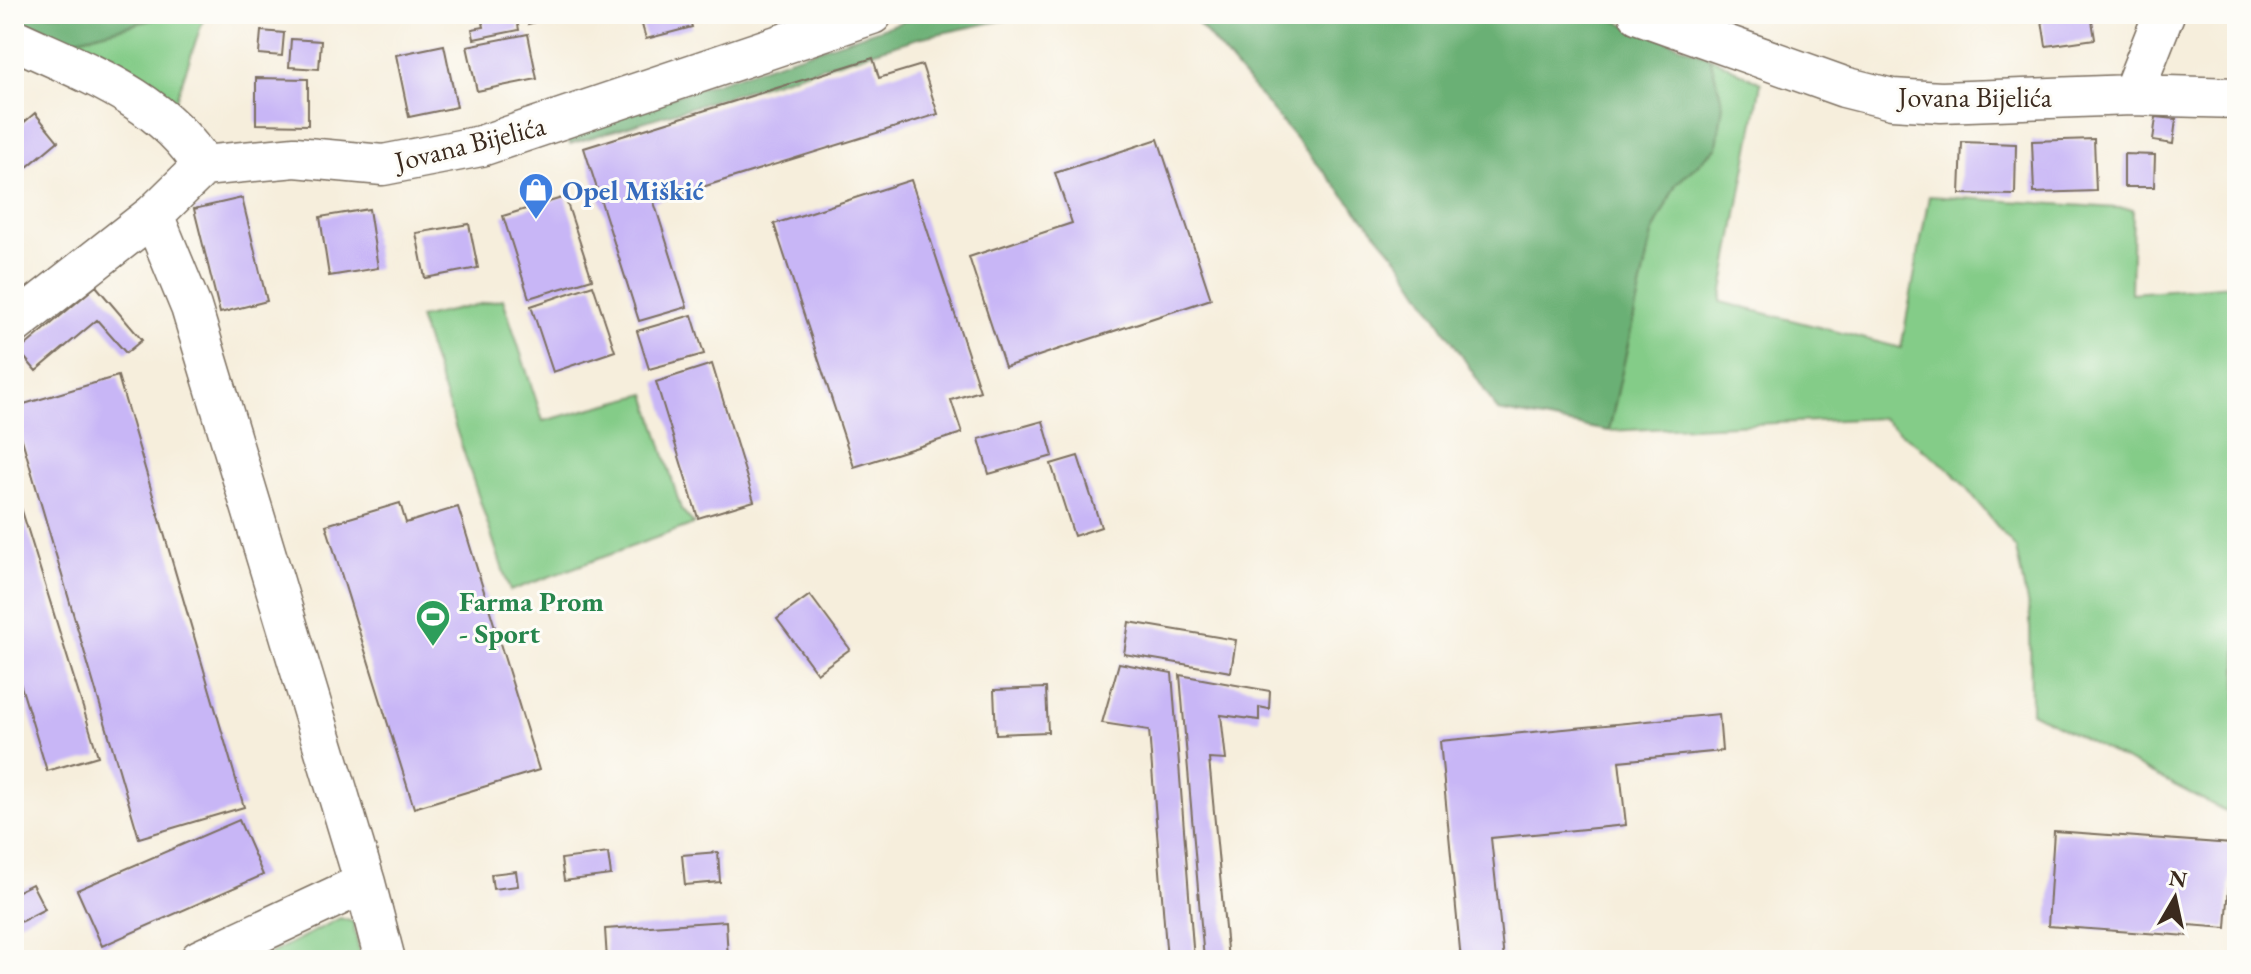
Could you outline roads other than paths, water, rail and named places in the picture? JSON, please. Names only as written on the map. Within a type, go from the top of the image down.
[{"type":"street","name":"Jovana Bijelića","points":[[203,166],[295,157],[383,165],[481,146],[872,14]]},
{"type":"street","name":"Jovana Bijelića","points":[[1639,14],[1844,87],[1892,99],[1941,102],[2132,95],[2237,98]]},
{"type":"street","points":[[2132,95],[2164,14]]},
{"type":"street","points":[[14,39],[101,79],[142,104],[189,143],[203,166],[153,215],[14,324]]},
{"type":"street","points":[[153,215],[191,307],[365,883],[385,960]]},
{"type":"street","points":[[200,960],[365,883]]},
{"type":"place","name":"Opel Miškić","points":[[536,221]]},
{"type":"place","name":"Farma Prom - Sport","points":[[433,648]]}]
